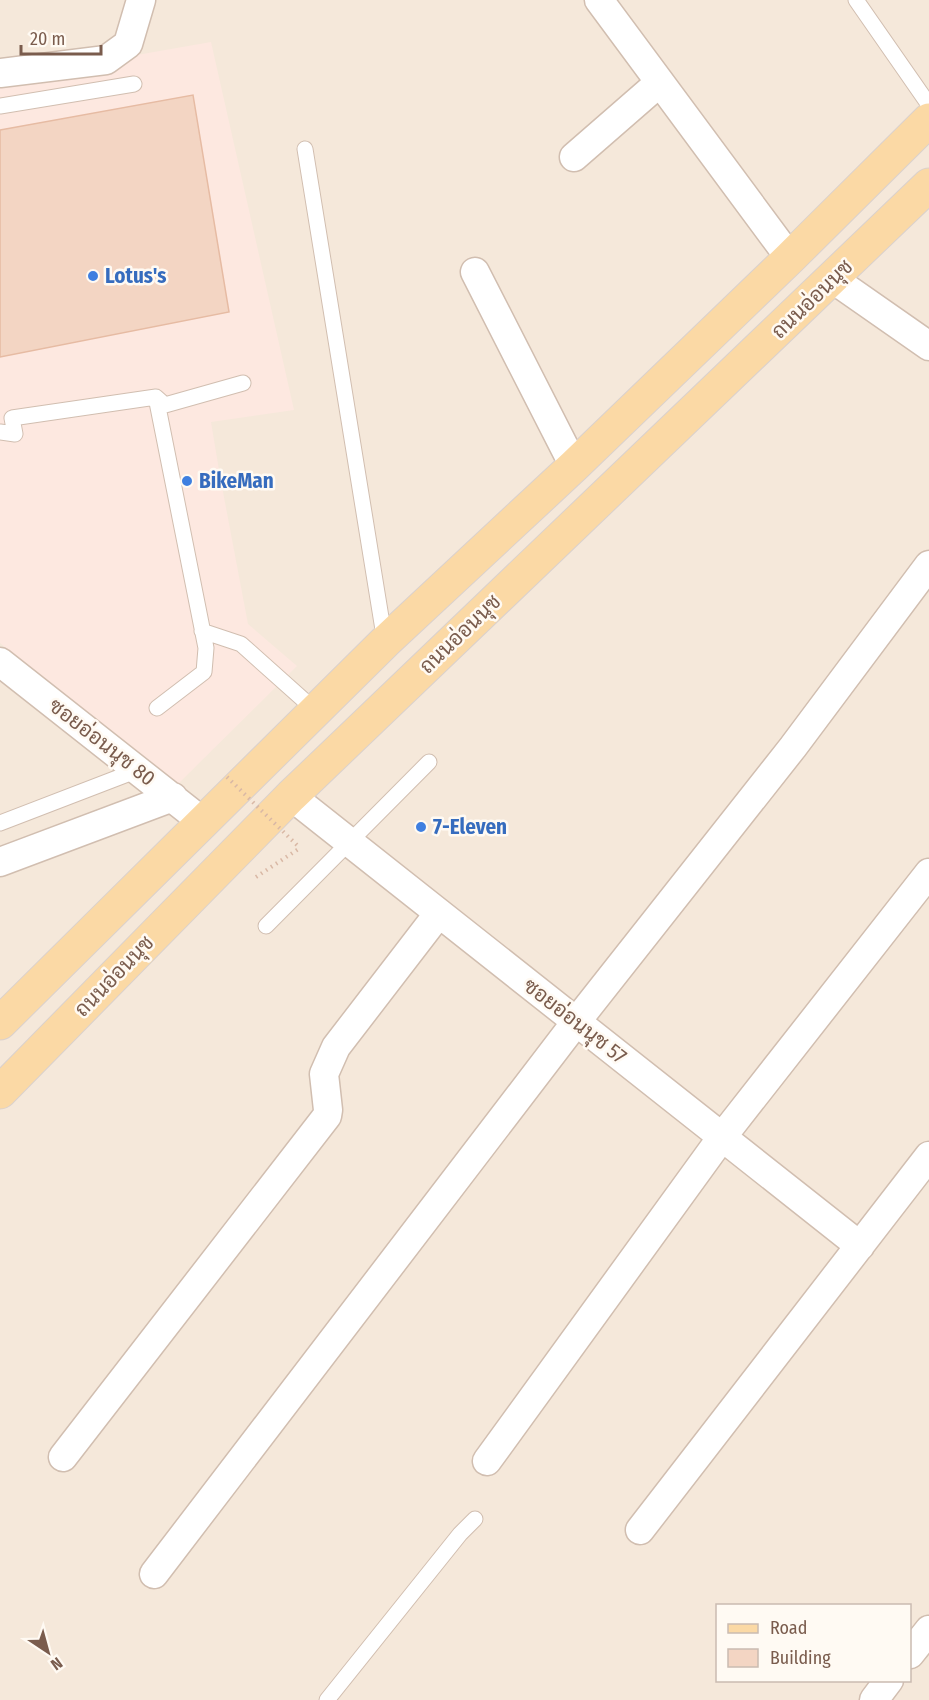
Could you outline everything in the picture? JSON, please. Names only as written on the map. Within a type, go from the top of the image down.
[{"type":"main road","points":[[0,1023],[385,642],[574,466],[790,258],[929,120]]},
{"type":"main road","name":"ถนนอ่อนนุช","points":[[0,1092],[291,796],[929,185]]},
{"type":"street","points":[[0,73],[106,60],[128,44],[141,0]]},
{"type":"street","points":[[599,0],[790,258]]},
{"type":"street","points":[[574,157],[659,83]]},
{"type":"street","points":[[475,272],[574,466]]},
{"type":"street","points":[[833,279],[929,345]]},
{"type":"street","points":[[154,1574],[576,1022],[793,747],[927,571]]},
{"type":"street","name":"ซอยอ่อนนุช 80","points":[[0,662],[203,822]]},
{"type":"street","name":"ซอยอ่อนนุช 57","points":[[291,796],[860,1246]]},
{"type":"street","points":[[0,862],[173,797]]},
{"type":"street","points":[[487,1461],[722,1137],[929,873]]},
{"type":"street","points":[[63,1457],[327,1116],[324,1074],[336,1047],[439,913]]},
{"type":"street","points":[[640,1530],[929,1156]]},
{"type":"street","points":[[911,1652],[929,1630]]},
{"type":"street","points":[[874,1700],[888,1682]]},
{"type":"lane","points":[[856,0],[929,105]]},
{"type":"lane","points":[[0,106],[134,84]]},
{"type":"lane","points":[[305,149],[385,642]]},
{"type":"lane","points":[[156,396],[165,405],[243,383]]},
{"type":"lane","points":[[0,432],[15,434],[12,418],[156,396]]},
{"type":"lane","points":[[156,396],[206,648],[204,672],[157,708]]},
{"type":"lane","points":[[202,630],[241,644],[316,711]]},
{"type":"lane","points":[[266,926],[429,762]]},
{"type":"lane","points":[[0,823],[138,770]]},
{"type":"lane","points":[[327,1700],[460,1534],[476,1519]]},
{"type":"path","points":[[227,777],[300,848],[255,877]]},
{"type":"shaded area","points":[[0,0],[929,0],[929,1700],[0,1700]]},
{"type":"shaded area","points":[[211,42],[294,410],[211,422],[248,624],[297,666],[174,788],[0,643],[0,79]]},
{"type":"building","points":[[193,95],[229,312],[0,357],[0,130]]},
{"type":"place","name":"Lotus's","points":[[93,276]]},
{"type":"place","name":"BikeMan","points":[[187,481]]},
{"type":"place","name":"7-Eleven","points":[[421,827]]}]
